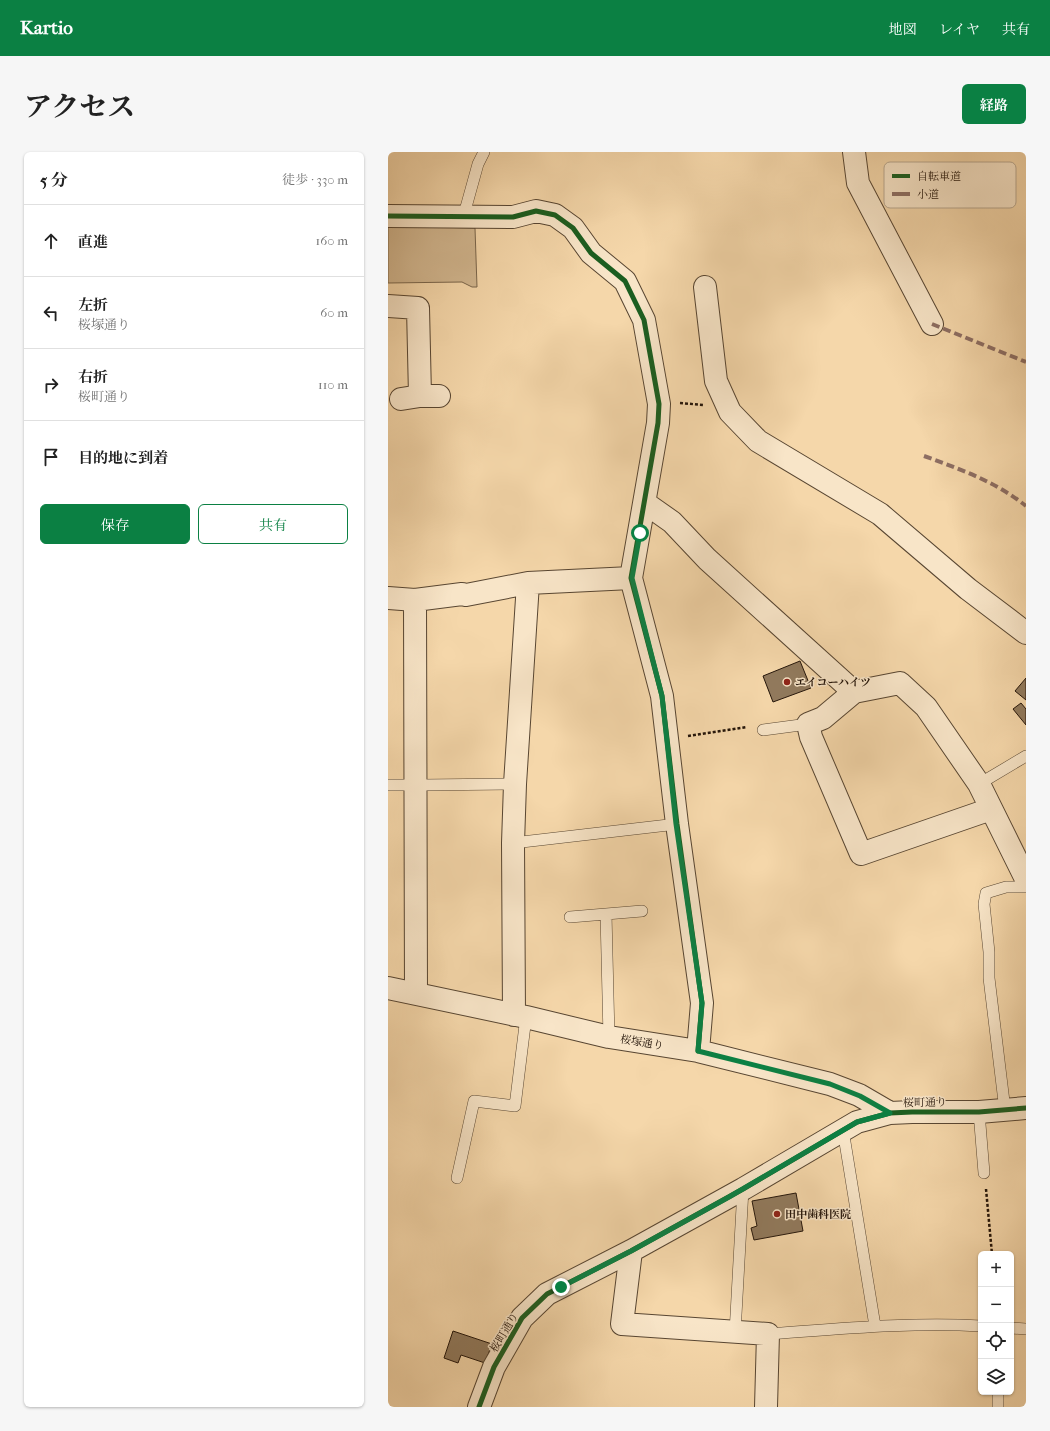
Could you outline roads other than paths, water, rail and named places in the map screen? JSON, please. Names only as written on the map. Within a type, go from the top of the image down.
[{"type":"street","points":[[854,152],[858,183],[932,324]]},
{"type":"street","points":[[388,216],[463,218],[513,217],[536,211],[555,215],[573,228],[590,253],[625,281],[644,320],[659,404],[645,503],[632,578],[662,696],[676,824],[702,1003],[698,1051]]},
{"type":"street","points":[[705,288],[716,381],[730,412],[758,441],[880,514],[968,589],[1026,633]]},
{"type":"street","points":[[388,306],[418,308],[420,397]]},
{"type":"street","points":[[645,503],[672,522],[707,559],[854,692]]},
{"type":"street","points":[[388,598],[416,600],[462,594],[466,595],[528,583],[632,578]]},
{"type":"street","points":[[520,1016],[512,784],[528,583]]},
{"type":"street","points":[[416,600],[416,993]]},
{"type":"street","points":[[991,809],[861,854],[811,737],[808,724],[823,718],[854,692],[900,683],[926,707],[979,784],[1026,879]]},
{"type":"street","name":"桜塚通り","points":[[388,988],[520,1016],[609,1037],[698,1051],[830,1084],[860,1096],[890,1113]]},
{"type":"street","name":"桜町通り","points":[[479,1407],[494,1367],[522,1318],[547,1294],[631,1251],[743,1189],[857,1122],[890,1113],[1000,1112]]},
{"type":"street","points":[[631,1251],[622,1324],[735,1333],[768,1334],[766,1407]]},
{"type":"lane","points":[[463,218],[478,164],[484,152]]},
{"type":"lane","points":[[763,730],[808,724]]},
{"type":"lane","points":[[979,784],[1026,756]]},
{"type":"lane","points":[[388,785],[512,784]]},
{"type":"lane","points":[[513,843],[676,824]]},
{"type":"lane","points":[[984,1173],[1000,1112],[989,978],[989,952],[984,904],[986,893],[1006,887],[1026,888]]},
{"type":"lane","points":[[570,917],[642,911]]},
{"type":"lane","points":[[606,914],[609,1037]]},
{"type":"lane","points":[[457,1178],[474,1101],[516,1106],[520,1016]]},
{"type":"lane","points":[[843,1130],[876,1326]]},
{"type":"lane","points":[[735,1333],[743,1189]]},
{"type":"lane","points":[[768,1334],[876,1326],[942,1324],[978,1326]]},
{"type":"lane","points":[[1014,1328],[1026,1329]]},
{"type":"lane","points":[[998,1395],[998,1407]]},
{"type":"place","name":"エイコーハイツ","points":[[787,682]]},
{"type":"place","name":"田中歯科医院","points":[[777,1214]]}]
